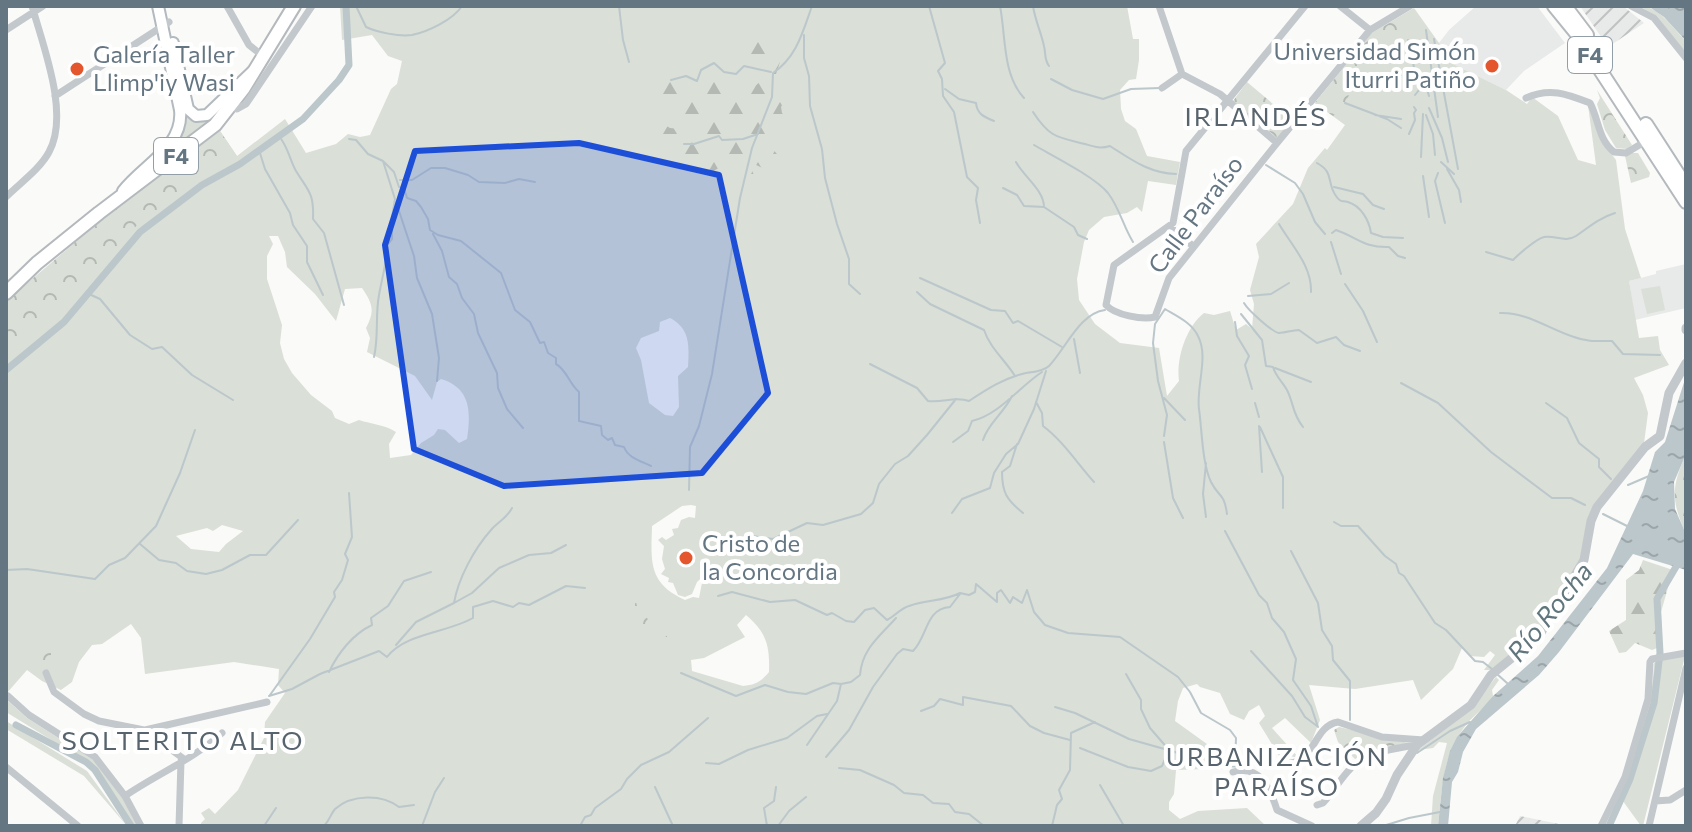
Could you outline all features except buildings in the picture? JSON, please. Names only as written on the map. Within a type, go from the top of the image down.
[{"type":"highway","name":"F4","points":[[6,293],[37,263],[115,201],[201,138],[232,106],[294,6]]},
{"type":"highway","name":"F4","points":[[1554,6],[1576,33],[1686,202]]},
{"type":"highway","name":"F4","points":[[1565,6],[1583,28],[1686,186]]},
{"type":"main road","points":[[158,6],[166,24],[184,97],[193,115],[207,115],[260,63]]},
{"type":"main road","points":[[115,201],[134,177],[170,145],[180,127],[166,6]]},
{"type":"street","points":[[6,30],[32,9],[43,6]]},
{"type":"street","points":[[227,6],[260,63]]},
{"type":"street","points":[[232,106],[237,109],[246,104],[312,6]]},
{"type":"street","points":[[1159,6],[1182,74],[1220,94],[1277,143]]},
{"type":"street","points":[[1193,246],[1170,227],[1186,151],[1305,6]]},
{"type":"street","points":[[1340,6],[1370,30]]},
{"type":"street","name":"Calle Paraíso","points":[[1170,227],[1114,265],[1106,305],[1111,310],[1148,319],[1155,317],[1169,278],[1277,143],[1370,30],[1410,6]]},
{"type":"street","points":[[1631,6],[1654,18],[1686,58]]},
{"type":"street","points":[[6,197],[41,163],[50,150],[58,126],[55,96],[32,9]]},
{"type":"street","points":[[286,22],[299,25]]},
{"type":"street","points":[[55,96],[166,24]]},
{"type":"street","points":[[1162,88],[1182,74]]},
{"type":"street","points":[[1526,98],[1541,92],[1558,91],[1590,103],[1599,131],[1614,152],[1626,153],[1646,141]]},
{"type":"street","points":[[1361,826],[1381,806],[1397,775],[1420,743],[1471,705],[1491,675],[1539,636],[1584,560],[1591,521],[1597,507],[1645,447],[1660,436],[1669,393],[1686,363]]},
{"type":"street","points":[[1601,826],[1625,777],[1648,699],[1650,662],[1652,659],[1686,653]]},
{"type":"street","points":[[1649,826],[1686,668]]},
{"type":"street","points":[[46,673],[54,692],[84,714],[99,721],[144,730],[267,702]]},
{"type":"street","points":[[8,696],[29,715],[95,757],[125,796],[141,826]]},
{"type":"street","points":[[1291,763],[1300,762],[1307,755],[1324,727],[1338,722],[1420,743]]},
{"type":"street","points":[[144,730],[182,760]]},
{"type":"street","points":[[125,796],[209,746],[222,733]]},
{"type":"street","points":[[1317,805],[1323,803],[1350,769],[1360,762],[1380,752],[1420,743]]},
{"type":"street","points":[[179,826],[182,760]]},
{"type":"street","points":[[6,767],[76,825]]},
{"type":"street","points":[[1233,772],[1256,772],[1267,786],[1277,810],[1312,826]]},
{"type":"street","points":[[1655,801],[1665,802],[1686,790]]},
{"type":"highlighted area","points":[[579,143],[719,175],[768,393],[702,473],[504,486],[414,449],[385,245],[415,151]]},
{"type":"shaded area","name":"Universidad Simón Iturri Patiño","points":[[1476,6],[1537,6],[1565,43],[1524,71],[1506,90],[1453,64],[1450,51],[1439,43]]},
{"type":"shaded area","points":[[1580,6],[1623,6],[1644,23],[1608,47]]},
{"type":"shaded area","points":[[1686,264],[1686,308],[1635,320],[1629,281]]},
{"type":"shaded area","points":[[1520,816],[1554,823],[1568,826],[1515,826]]},
{"type":"green space","points":[[340,6],[1127,6],[1133,39],[1139,39],[1139,60],[1136,79],[1129,80],[1120,90],[1125,121],[1136,129],[1147,156],[1180,162],[1176,185],[1148,181],[1142,212],[1137,207],[1127,213],[1104,217],[1089,230],[1077,279],[1079,300],[1095,324],[1120,343],[1159,348],[1167,396],[1179,381],[1181,354],[1187,335],[1204,313],[1214,315],[1230,311],[1236,330],[1246,324],[1252,329],[1254,304],[1250,290],[1259,257],[1256,244],[1293,204],[1308,168],[1325,148],[1327,150],[1345,125],[1315,103],[1372,33],[1414,8],[1439,43],[1450,51],[1453,64],[1527,104],[1532,97],[1558,116],[1578,160],[1596,165],[1588,105],[1616,160],[1625,229],[1641,278],[1629,281],[1639,338],[1658,336],[1660,350],[1669,365],[1634,378],[1648,413],[1644,443],[1603,496],[1582,558],[1535,637],[1494,670],[1484,670],[1495,655],[1490,651],[1484,657],[1470,656],[1462,648],[1453,669],[1421,700],[1413,680],[1355,689],[1309,685],[1320,720],[1311,743],[1285,718],[1272,728],[1299,758],[1290,756],[1281,759],[1259,723],[1265,716],[1259,705],[1249,711],[1244,720],[1230,714],[1220,693],[1197,684],[1183,688],[1175,721],[1225,757],[1229,768],[1176,770],[1169,810],[1180,819],[1198,811],[1247,808],[1266,826],[201,826],[205,819],[201,813],[209,808],[215,814],[238,790],[264,738],[265,722],[285,693],[278,685],[279,669],[234,662],[145,674],[141,638],[131,624],[102,644],[92,645],[79,662],[72,682],[61,690],[27,670],[6,694],[6,303],[105,217],[220,131],[237,156],[285,119],[306,153],[336,144],[348,134],[360,137],[370,135],[391,89],[397,84],[402,61],[388,56],[372,35],[342,40]],"holes":[[[269,236],[278,236],[287,267],[315,294],[336,321],[345,289],[362,288],[372,308],[366,328],[370,338],[367,352],[415,376],[432,400],[437,382],[441,379],[458,388],[467,402],[467,439],[459,443],[445,430],[438,429],[411,455],[390,458],[389,444],[396,432],[359,420],[349,424],[335,418],[332,411],[311,395],[284,359],[280,343],[282,325],[267,279],[267,256],[273,244]],[[670,318],[677,322],[685,333],[688,346],[688,367],[678,376],[679,407],[673,416],[665,415],[649,403],[636,348],[641,338],[659,331],[660,322]],[[682,506],[696,506],[695,518],[681,520],[678,528],[672,529],[674,535],[658,540],[664,546],[662,559],[665,569],[661,574],[669,578],[668,582],[673,583],[678,595],[685,597],[692,594],[697,582],[708,572],[709,583],[702,583],[699,598],[685,600],[673,593],[658,579],[652,561],[652,526]],[[222,525],[243,531],[219,552],[191,549],[176,536],[207,528],[213,531]],[[746,615],[762,633],[769,654],[769,672],[760,681],[743,686],[692,671],[691,660],[704,658],[745,637],[737,625]]]},
{"type":"green space","points":[[1639,6],[1653,10],[1665,19],[1686,41],[1686,54],[1657,16]]},
{"type":"green space","points":[[1417,16],[1424,26],[1414,33],[1411,40],[1391,42],[1373,56],[1364,67],[1371,76],[1368,80],[1357,78],[1342,110],[1333,116],[1315,103],[1372,33],[1393,21],[1401,26]]},
{"type":"green space","points":[[169,32],[184,104],[190,117],[223,106],[203,126],[141,173],[180,137],[166,33]]},
{"type":"green space","points":[[773,35],[781,59],[776,74],[790,92],[781,107],[782,113],[794,126],[772,148],[785,164],[773,173],[752,163],[750,166],[757,182],[753,186],[724,165],[693,179],[654,126],[654,123],[660,122],[680,129],[685,121],[680,107],[664,102],[661,78],[686,74],[701,80],[702,74],[694,55],[699,52],[713,70],[755,86],[761,81],[757,69],[752,62],[734,51],[733,43],[738,40],[756,43]]},
{"type":"green space","points":[[1247,82],[1292,120],[1277,138],[1233,101]]},
{"type":"green space","points":[[1597,90],[1632,145],[1627,149],[1616,148],[1605,130],[1597,104],[1600,98]]},
{"type":"green space","points":[[220,131],[237,156],[204,176],[128,233],[81,289],[28,329],[6,359],[6,303],[11,297],[105,217]]},
{"type":"green space","points":[[1638,153],[1650,173],[1649,177],[1631,183],[1625,156]]},
{"type":"green space","points":[[1660,286],[1665,310],[1647,314],[1641,289]]},
{"type":"green space","points":[[1686,454],[1686,534],[1675,503],[1675,485]]},
{"type":"green space","points":[[1643,560],[1673,570],[1661,612],[1662,639],[1652,650],[1635,643],[1626,652],[1619,653],[1609,631],[1626,620],[1626,580],[1639,570]]},
{"type":"green space","points":[[635,603],[642,604],[649,623],[667,632],[667,637],[653,634],[643,627],[637,617]]},
{"type":"green space","points":[[51,625],[51,662],[41,672],[40,661]]},
{"type":"green space","points":[[1685,656],[1641,826],[1620,797],[1643,732],[1651,698],[1654,663]]},
{"type":"green space","points":[[1496,677],[1499,680],[1492,690],[1493,696],[1456,740],[1444,776],[1438,826],[1431,826],[1433,796],[1447,743],[1439,742],[1433,748],[1418,750],[1470,710]]},
{"type":"green space","points":[[6,699],[27,718],[98,763],[122,796],[138,826],[133,826],[92,765],[6,712]]},
{"type":"green space","points":[[6,721],[87,771],[127,826],[84,776],[6,729]]},
{"type":"green space","points":[[1339,727],[1408,743],[1378,749],[1355,759],[1338,742],[1334,730]]},
{"type":"water","points":[[1648,6],[1686,6],[1686,41],[1664,17]]},
{"type":"water","name":"Río Rocha","points":[[1686,376],[1686,454],[1674,482],[1675,509],[1686,534],[1686,570],[1633,554],[1539,675],[1476,729],[1452,782],[1448,826],[1438,826],[1443,778],[1457,737],[1493,696],[1538,656],[1607,568],[1643,491],[1655,452],[1665,442]]},
{"type":"waterway","points":[[6,370],[64,322],[140,232],[202,185],[240,164],[303,119],[349,65],[346,6]]},
{"type":"waterway","points":[[356,6],[366,27],[388,34],[407,35],[439,25],[462,6]]},
{"type":"waterway","points":[[619,6],[629,62]]},
{"type":"waterway","points":[[689,490],[690,447],[699,426],[712,374],[740,198],[752,148],[772,97],[773,73],[794,51],[812,6]]},
{"type":"waterway","points":[[929,6],[945,63],[938,71],[943,96],[954,112],[967,177],[978,188],[976,200],[980,223]]},
{"type":"waterway","points":[[1000,6],[1008,66],[1024,98]]},
{"type":"waterway","points":[[1033,6],[1049,66]]},
{"type":"waterway","points":[[1426,30],[1438,117]]},
{"type":"waterway","points":[[804,35],[810,106],[822,149],[825,178],[849,259],[849,284],[860,294]]},
{"type":"waterway","points":[[1434,39],[1458,169]]},
{"type":"waterway","points":[[1408,40],[1419,90],[1415,95]]},
{"type":"waterway","points":[[671,80],[686,76],[697,81],[701,70],[714,63],[724,72],[736,74],[744,66],[771,72]]},
{"type":"waterway","points":[[1415,69],[1424,79],[1429,96]]},
{"type":"waterway","points":[[1051,79],[1072,90],[1103,99],[1131,89],[1160,88]]},
{"type":"waterway","points":[[945,89],[959,99],[976,103],[982,115],[994,121]]},
{"type":"waterway","points":[[1345,103],[1387,119],[1401,128]]},
{"type":"waterway","points":[[1409,134],[1415,120],[1414,107]]},
{"type":"waterway","points":[[1429,108],[1448,162]]},
{"type":"waterway","points":[[1033,112],[1044,127],[1055,135],[1095,147],[1110,146],[1149,168],[1176,174]]},
{"type":"waterway","points":[[1421,157],[1423,114]]},
{"type":"waterway","points":[[1375,115],[1401,119]]},
{"type":"waterway","points":[[1426,115],[1433,134],[1435,155]]},
{"type":"waterway","points":[[684,144],[719,136],[722,140],[743,139],[758,134]]},
{"type":"waterway","points":[[279,136],[310,193],[313,219],[324,233],[344,305]]},
{"type":"waterway","points":[[349,139],[356,140],[368,154],[383,161],[394,172],[407,198],[421,207],[430,230],[461,241],[501,273],[515,310],[530,322],[540,343],[544,342],[548,353],[556,358],[556,364],[579,392],[579,421],[601,426],[602,435],[608,440],[612,438],[615,445],[624,447],[632,457],[651,466]]},
{"type":"waterway","points":[[1034,145],[1102,187],[1116,205],[1133,242]]},
{"type":"waterway","points":[[259,150],[265,169],[307,246],[307,262],[323,295]]},
{"type":"waterway","points":[[374,357],[378,303],[387,245],[392,239],[395,199],[383,161]]},
{"type":"waterway","points":[[1016,162],[1037,189],[1044,207],[1087,239]]},
{"type":"waterway","points":[[1441,162],[1454,174]]},
{"type":"waterway","points":[[1317,163],[1326,170],[1338,198],[1353,204],[1364,214],[1371,233],[1403,238]]},
{"type":"waterway","points":[[1266,165],[1295,183],[1315,222],[1325,234]]},
{"type":"waterway","points":[[400,180],[412,180],[431,168],[445,168],[479,182],[505,183],[519,179],[535,182]]},
{"type":"waterway","points":[[1447,169],[1459,190],[1461,202]]},
{"type":"waterway","points":[[1438,173],[1435,181],[1445,223]]},
{"type":"waterway","points":[[1423,176],[1429,217]]},
{"type":"waterway","points":[[1334,187],[1363,194],[1373,205],[1384,209]]},
{"type":"waterway","points":[[1003,188],[1017,195],[1024,206],[1044,207]]},
{"type":"waterway","points":[[396,202],[414,256],[417,278],[432,314],[439,358],[437,381]]},
{"type":"waterway","points":[[1486,252],[1513,260],[1541,238],[1572,238],[1615,213]]},
{"type":"waterway","points":[[1279,224],[1305,265],[1311,292]]},
{"type":"waterway","points":[[1332,233],[1336,230],[1367,244],[1389,247],[1405,258]]},
{"type":"waterway","points":[[433,234],[442,251],[449,277],[457,284],[462,298],[474,314],[478,333],[497,373],[498,388],[507,409],[523,428]]},
{"type":"waterway","points":[[1331,242],[1341,274]]},
{"type":"waterway","points":[[920,278],[991,310],[1005,311],[1013,323],[1018,321],[1062,347]]},
{"type":"waterway","points":[[1248,296],[1271,294],[1289,283]]},
{"type":"waterway","points":[[1345,284],[1363,311],[1377,342]]},
{"type":"waterway","points":[[917,292],[930,304],[984,330],[1015,376]]},
{"type":"waterway","points":[[89,294],[100,299],[130,335],[152,349],[162,347],[192,375],[233,400]]},
{"type":"waterway","points":[[1244,303],[1276,332],[1299,330],[1317,343],[1336,337],[1344,345],[1360,351]]},
{"type":"waterway","points":[[1164,436],[1167,415],[1153,343],[1155,324],[1165,309],[1192,327],[1201,344],[1199,400],[1204,456],[1211,482],[1223,498],[1227,514]]},
{"type":"waterway","points":[[870,364],[917,388],[928,401],[969,401],[1003,381],[1047,368],[1081,324],[1088,317],[1105,310]]},
{"type":"waterway","points":[[1500,313],[1529,318],[1579,339],[1612,341],[1623,354],[1660,355]]},
{"type":"waterway","points":[[1241,314],[1262,340],[1266,366],[1273,367],[1303,427]]},
{"type":"waterway","points":[[1235,322],[1237,336],[1249,356],[1245,365],[1252,389]]},
{"type":"waterway","points":[[1074,339],[1080,373]]},
{"type":"waterway","points":[[1275,368],[1311,382]]},
{"type":"waterway","points":[[952,513],[962,499],[990,488],[994,473],[1006,454],[1018,444],[1034,409],[1046,371]]},
{"type":"waterway","points":[[953,442],[968,431],[972,421],[1000,407],[1042,372]]},
{"type":"waterway","points":[[1401,383],[1438,403],[1491,452],[1552,498],[1571,498],[1585,505]]},
{"type":"waterway","points":[[983,440],[1012,396]]},
{"type":"waterway","points":[[1164,398],[1185,420]]},
{"type":"waterway","points":[[740,539],[752,536],[773,539],[807,523],[823,525],[861,514],[873,503],[879,484],[895,464],[908,456],[956,399]]},
{"type":"waterway","points":[[1036,402],[1042,413],[1043,426],[1094,482]]},
{"type":"waterway","points":[[1255,403],[1259,417]]},
{"type":"waterway","points":[[1546,403],[1567,418],[1579,443],[1599,459],[1599,467],[1611,479]]},
{"type":"waterway","points":[[1259,426],[1262,472]]},
{"type":"waterway","points":[[1260,427],[1283,477],[1283,508]]},
{"type":"waterway","points":[[6,570],[27,569],[95,579],[109,565],[125,558],[156,526],[195,430]]},
{"type":"waterway","points":[[1164,442],[1173,498],[1183,518]]},
{"type":"waterway","points":[[1017,444],[1010,466],[1002,472],[1002,479],[1006,496],[1023,513]]},
{"type":"waterway","points":[[1206,463],[1203,494],[1206,517]]},
{"type":"waterway","points":[[1628,485],[1649,476]]},
{"type":"waterway","points":[[270,695],[310,639],[342,580],[348,560],[345,554],[352,537],[349,493]]},
{"type":"waterway","points":[[396,645],[416,622],[454,603],[473,555],[512,508]]},
{"type":"waterway","points":[[1603,514],[1627,526]]},
{"type":"waterway","points":[[140,544],[159,560],[176,563],[187,571],[206,574],[222,570],[250,555],[266,555],[298,520]]},
{"type":"waterway","points":[[1334,522],[1341,526],[1358,526],[1396,564],[1399,573],[1435,623],[1446,630],[1475,661],[1483,662],[1492,669]]},
{"type":"waterway","points":[[1225,531],[1259,595],[1267,603],[1272,618],[1284,632],[1296,659],[1293,680],[1311,706],[1318,727]]},
{"type":"waterway","points":[[454,603],[472,593],[499,568],[529,555],[551,553],[566,545]]},
{"type":"waterway","points":[[1291,551],[1318,603],[1322,630],[1332,646],[1333,660],[1350,681],[1350,720]]},
{"type":"waterway","points":[[1609,826],[1630,779],[1654,703],[1660,653],[1657,599],[1680,560]]},
{"type":"waterway","points":[[329,672],[347,645],[372,625],[371,618],[388,606],[404,581],[431,572]]},
{"type":"waterway","points":[[718,596],[732,592],[770,602],[795,600],[827,615],[832,613],[854,622],[865,610],[874,608],[887,620],[909,606],[960,593],[969,595],[975,592],[976,584],[997,602],[997,593],[1001,590],[1010,603],[1013,597],[1022,603],[1027,590],[1034,612],[1045,625],[1068,633],[1120,637],[1178,677],[1201,713],[1230,730],[1236,738],[1235,765]]},
{"type":"waterway","points":[[269,696],[379,651],[387,657],[415,638],[473,618],[473,607],[493,601],[513,607],[519,603],[529,605],[566,586],[585,588]]},
{"type":"waterway","points":[[826,757],[849,730],[873,687],[897,654],[903,649],[913,651],[931,618],[950,607],[960,594]]},
{"type":"waterway","points":[[807,745],[837,701],[841,684],[851,682],[860,675],[868,651],[896,618]]},
{"type":"waterway","points":[[1251,651],[1292,696],[1305,717],[1317,726]]},
{"type":"waterway","points":[[681,673],[736,696],[765,685],[806,694],[833,683],[841,684]]},
{"type":"waterway","points":[[1080,748],[1128,767],[1151,771],[1162,766],[1169,750],[1150,728],[1141,709],[1141,700],[1126,674]]},
{"type":"waterway","points":[[1497,674],[1507,683]]},
{"type":"waterway","points":[[921,711],[934,706],[940,699],[963,705],[963,697],[1011,706],[1030,726],[1070,740]]},
{"type":"waterway","points":[[1055,707],[1075,713],[1129,739],[1175,752],[1201,765],[1245,767]]},
{"type":"waterway","points":[[706,763],[719,764],[748,750],[787,738],[817,716],[827,714]]},
{"type":"waterway","points":[[580,826],[585,817],[621,789],[641,765],[669,752],[708,718]]},
{"type":"waterway","points":[[1052,826],[1057,805],[1062,799],[1059,790],[1070,770],[1071,733],[1095,722]]},
{"type":"waterway","points":[[1417,753],[1470,722]]},
{"type":"waterway","points":[[16,725],[86,762],[95,770],[131,826]]},
{"type":"waterway","points":[[839,768],[860,770],[894,785],[904,793],[923,795],[933,803],[949,804],[955,812],[969,814],[984,826]]},
{"type":"waterway","points":[[422,826],[444,778]]},
{"type":"waterway","points":[[1100,785],[1124,826]]},
{"type":"waterway","points":[[655,787],[673,826]]},
{"type":"waterway","points":[[767,826],[764,808],[774,801],[776,787]]},
{"type":"waterway","points":[[778,826],[789,811],[806,797]]},
{"type":"waterway","points":[[324,826],[335,809],[358,798],[376,798],[399,807],[414,805]]},
{"type":"waterway","points":[[264,826],[276,808]]},
{"type":"waterway","points":[[1383,826],[1440,812]]},
{"type":"place","name":"Universidad Simón Iturri Patiño","points":[[1492,66]]},
{"type":"place","name":"Galería Taller Llimp'iy Wasi","points":[[77,69]]},
{"type":"place","name":"Cristo de la Concordia","points":[[686,558]]},
{"type":"district","name":"IRLANDÉS","points":[[1256,117]]},
{"type":"district","name":"SOLTERITO ALTO","points":[[183,741]]},
{"type":"district","name":"URBANIZACIÓN PARAÍSO","points":[[1277,772]]}]
